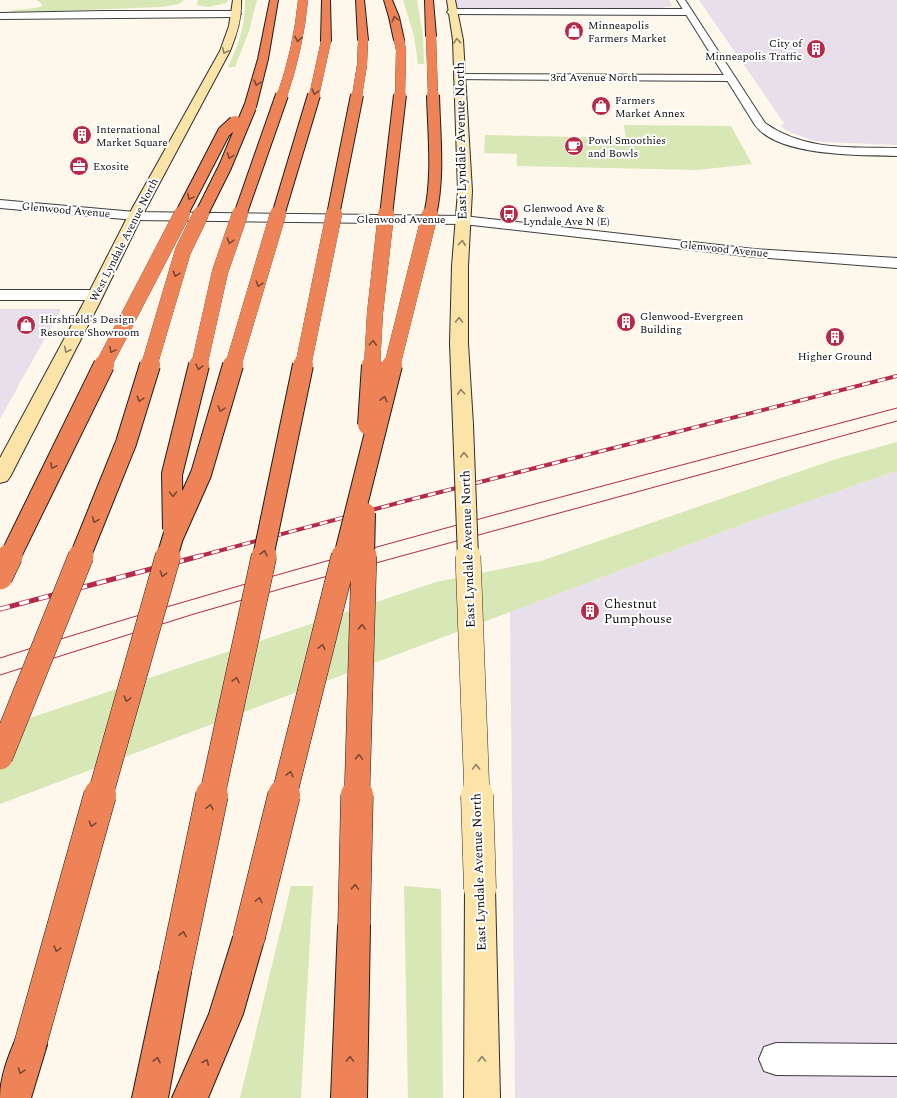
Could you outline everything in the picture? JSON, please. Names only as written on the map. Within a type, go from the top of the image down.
[{"type":"highway","points":[[0,758],[126,443],[183,251],[225,167],[250,107],[263,59],[274,0]]},
{"type":"highway","points":[[173,536],[172,474],[195,385],[220,272],[231,237],[282,99],[292,66],[301,23],[303,0]]},
{"type":"highway","points":[[13,1098],[30,1045],[173,536],[201,474],[314,95],[326,41],[326,0]]},
{"type":"highway","points":[[150,1098],[246,632],[276,499],[358,92],[362,65],[363,40],[360,0]]},
{"type":"highway","points":[[349,1098],[369,390],[375,313],[401,87],[401,50],[394,17],[388,0]]},
{"type":"highway","points":[[190,1098],[226,1014],[249,938],[432,202],[435,162],[429,0]]},
{"type":"highway","points":[[0,577],[103,366],[224,132],[250,107]]},
{"type":"main road","name":"East Lyndale Avenue North","points":[[451,0],[458,40],[465,192],[460,266],[459,343],[480,889],[482,1098]]},
{"type":"main road","name":"West Lyndale Avenue North","points":[[0,477],[33,416],[135,216],[231,38],[237,7]]},
{"type":"street","points":[[681,0],[729,78],[761,125],[773,135],[793,143],[818,147],[897,152]]},
{"type":"street","points":[[104,14],[186,6],[237,7]]},
{"type":"street","points":[[2,12],[104,14],[237,7]]},
{"type":"street","points":[[452,12],[688,12]]},
{"type":"street","name":"3rd Avenue North","points":[[460,77],[729,78]]},
{"type":"street","name":"Glenwood Avenue","points":[[0,204],[135,216],[463,220],[754,253],[897,263]]},
{"type":"street","points":[[0,295],[95,295]]},
{"type":"street","points":[[776,1059],[897,1060]]},
{"type":"shaded area","points":[[454,0],[669,0],[672,5],[670,7],[659,8],[464,9],[456,8]]},
{"type":"shaded area","points":[[699,0],[897,0],[897,145],[823,142],[811,140],[787,131],[781,126],[784,123]]},
{"type":"shaded area","points":[[0,309],[61,309],[0,419]]},
{"type":"shaded area","points":[[897,471],[897,1098],[515,1098],[510,612],[762,517]]},
{"type":"green space","points":[[36,0],[184,0],[179,4],[161,7],[6,13],[15,10],[42,6],[41,3]]},
{"type":"green space","points":[[198,0],[228,0],[226,3],[208,7],[197,5]]},
{"type":"green space","points":[[245,0],[257,0],[249,31],[235,67],[228,67],[241,35]]},
{"type":"green space","points":[[403,0],[417,0],[423,36],[424,64],[418,64],[414,36]]},
{"type":"green space","points":[[624,125],[731,126],[752,164],[697,170],[517,166],[517,154],[484,153],[485,135],[626,138]]},
{"type":"green space","points":[[897,442],[897,471],[762,517],[0,804],[0,728],[436,582],[541,561],[839,458]]},
{"type":"green space","points":[[291,886],[313,886],[301,1098],[240,1098]]},
{"type":"green space","points":[[404,886],[441,889],[443,1098],[408,1098]]},
{"type":"tram line","points":[[0,658],[335,559],[559,497],[897,408]]},
{"type":"tram line","points":[[0,675],[194,614],[284,588],[897,421]]},
{"type":"railway","points":[[196,557],[413,499],[897,376]]},
{"type":"railway","points":[[0,609],[200,556]]},
{"type":"place","name":"Minneapolis Farmers Market","points":[[574,31]]},
{"type":"place","name":"City of Minneapolis Traffic","points":[[816,49]]},
{"type":"place","name":"Farmers Market Annex","points":[[601,106]]},
{"type":"place","name":"International Market Square","points":[[82,135]]},
{"type":"place","name":"Powl Smoothies and Bowls","points":[[574,146]]},
{"type":"place","name":"Exosite","points":[[79,166]]},
{"type":"place","name":"Glenwood Ave & Lyndale Ave N (E)","points":[[509,214]]},
{"type":"place","name":"Glenwood-Evergreen Building","points":[[626,322]]},
{"type":"place","name":"Hirshfield's Design Resource Showroom","points":[[26,325]]},
{"type":"place","name":"Higher Ground","points":[[835,337]]},
{"type":"place","name":"Chestnut Pumphouse","points":[[590,611]]}]
